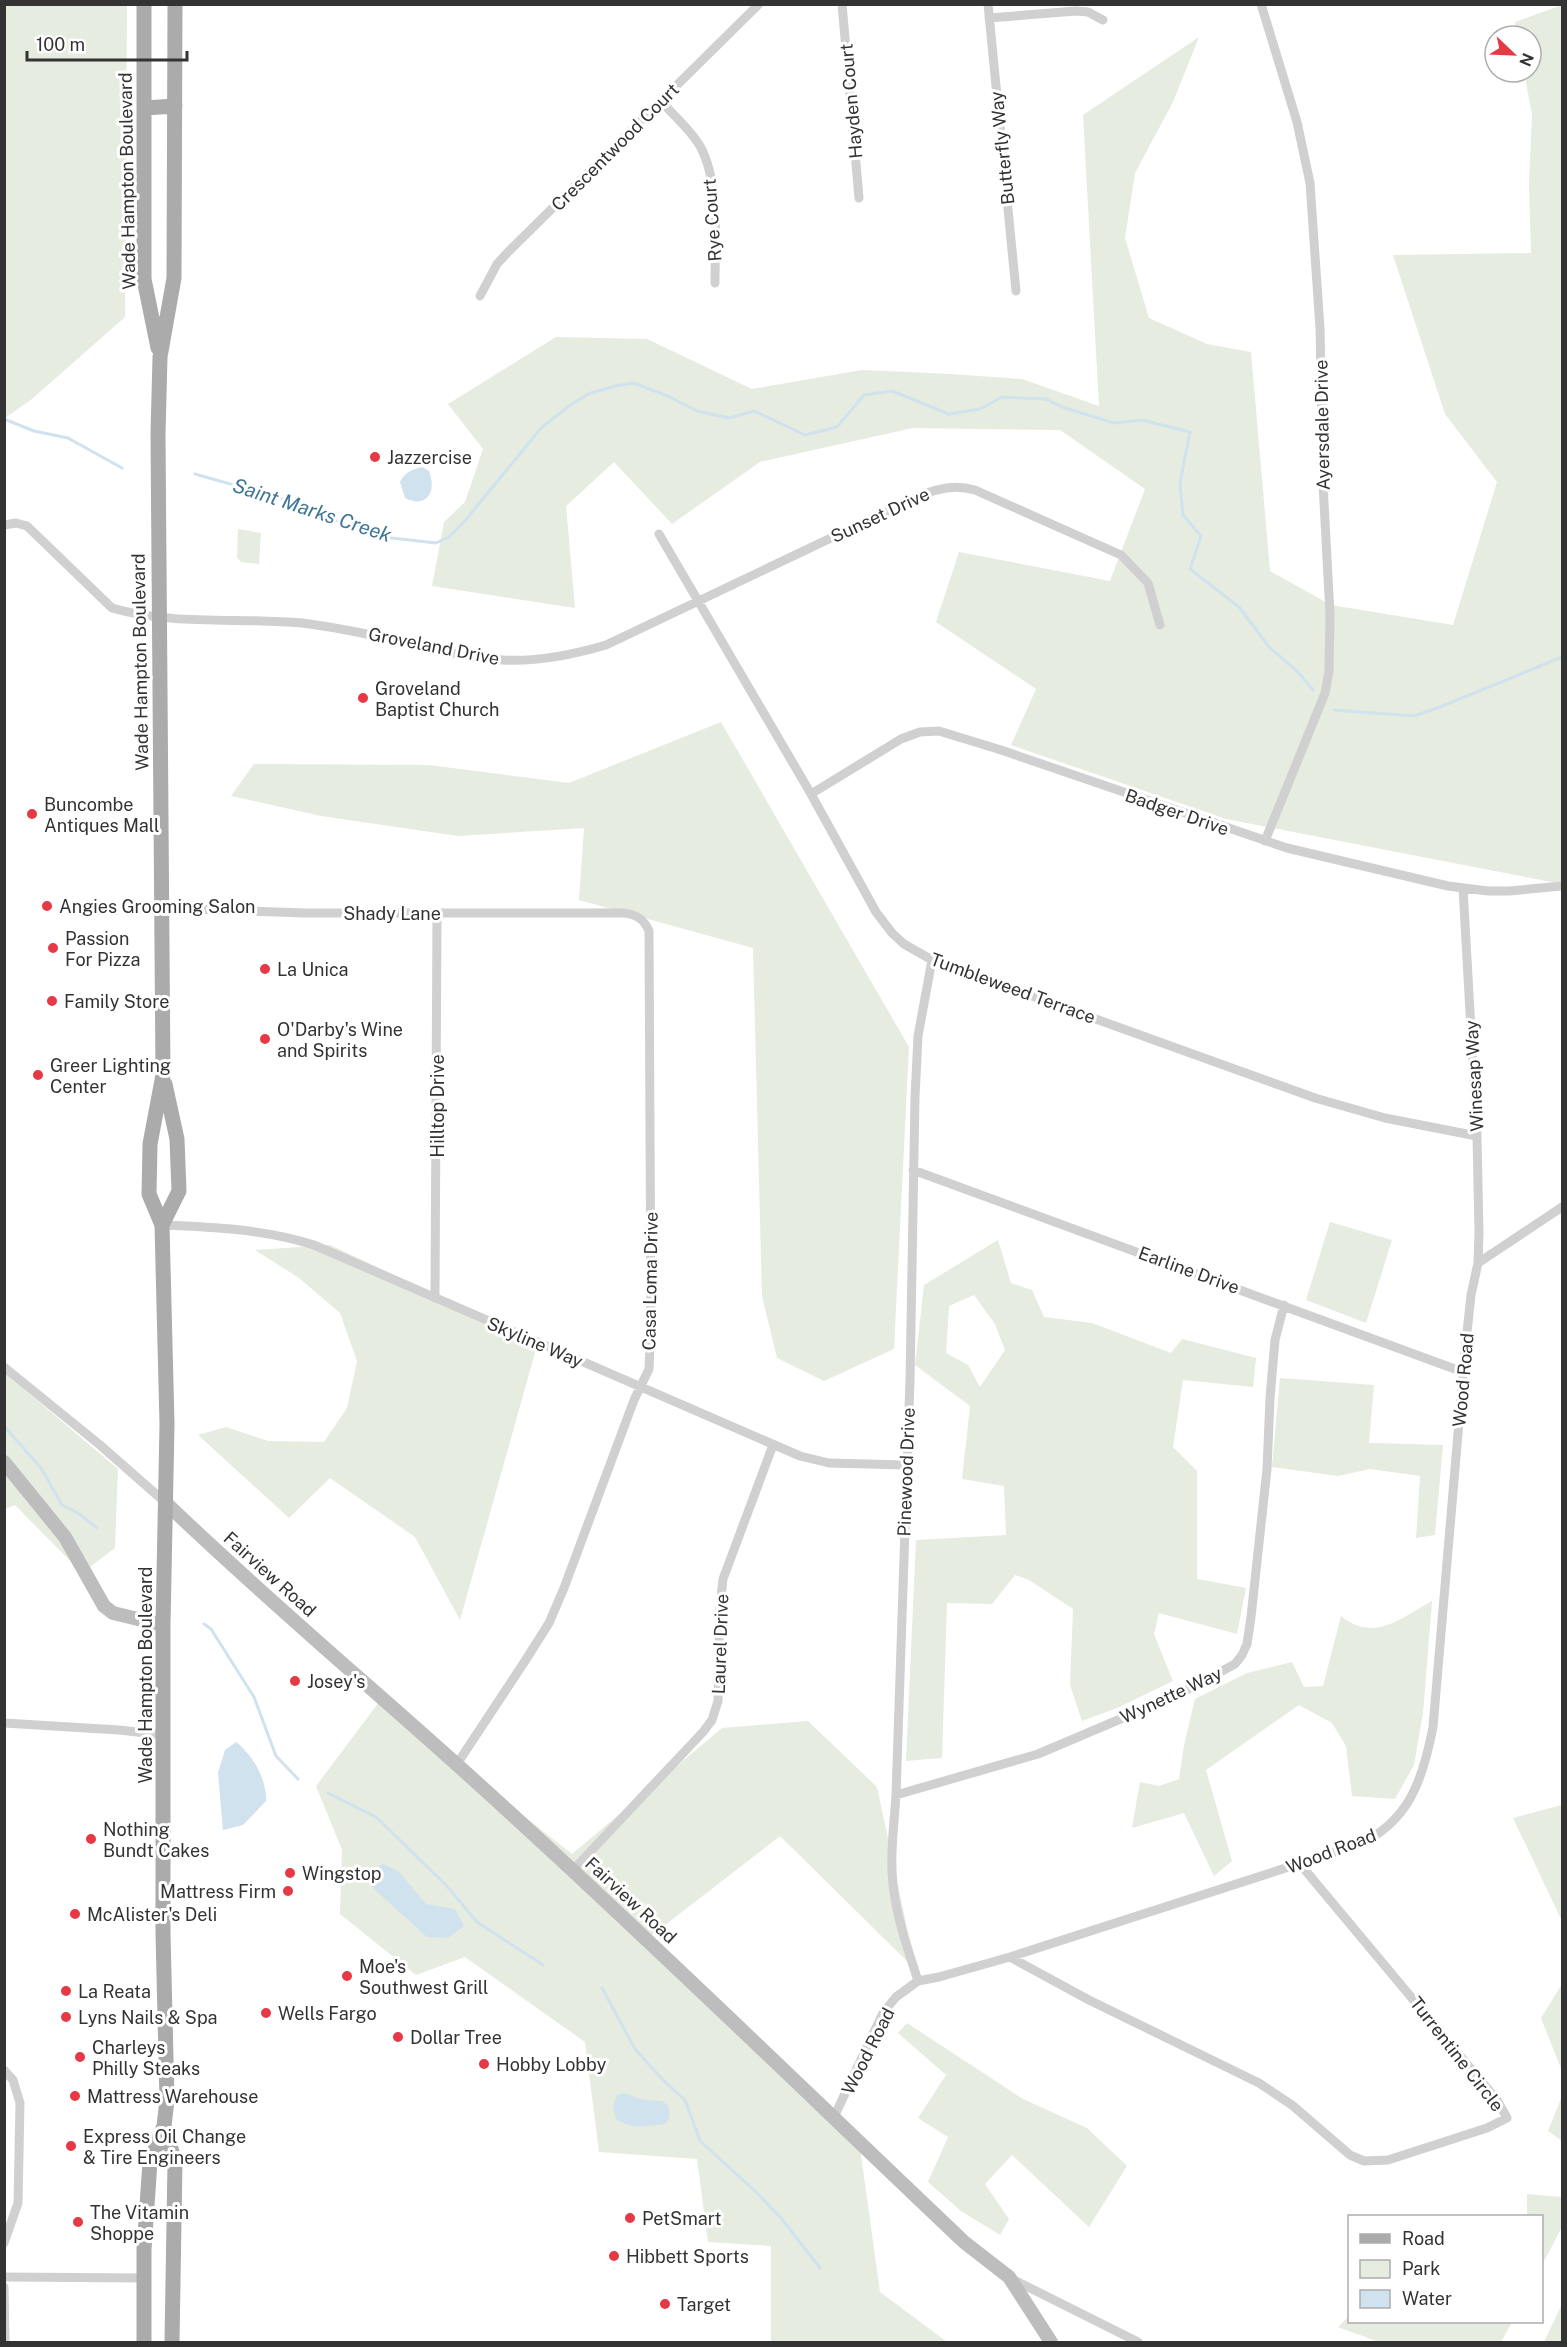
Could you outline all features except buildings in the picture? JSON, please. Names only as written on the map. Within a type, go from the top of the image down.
[{"type":"main road","name":"Wade Hampton Boulevard","points":[[144,4],[144,279],[159,357]]},
{"type":"main road","name":"Wade Hampton Boulevard","points":[[144,2343],[144,2249],[150,2162],[164,2126],[167,2100],[163,1933],[163,1626],[167,1424],[162,1225],[149,1194],[150,1144],[163,1075],[159,357],[174,278],[175,4]]},
{"type":"main road","points":[[145,108],[175,106]]},
{"type":"main road","name":"Wade Hampton Boulevard","points":[[162,1225],[179,1191],[177,1139],[163,1075]]},
{"type":"main road","name":"Wade Hampton Boulevard","points":[[164,2126],[175,2162],[172,2343]]},
{"type":"street","name":"Crescentwood Court","points":[[480,296],[497,264],[509,251],[759,4]]},
{"type":"street","name":"Hayden Court","points":[[842,4],[859,198]]},
{"type":"street","name":"Butterfly Way","points":[[988,4],[1016,291]]},
{"type":"street","name":"Ayersdale Drive","points":[[1261,4],[1297,122],[1310,183],[1320,328],[1323,484],[1330,631],[1329,671],[1325,693],[1265,841]]},
{"type":"street","points":[[989,18],[1076,11],[1088,12],[1103,20]]},
{"type":"street","name":"Rye Court","points":[[661,101],[693,136],[706,158],[713,196],[716,283]]},
{"type":"street","name":"Sunset Drive","points":[[699,601],[932,490],[954,486],[975,490],[1121,555],[1148,583],[1160,625]]},
{"type":"street","name":"Groveland Drive","points":[[4,525],[22,524],[33,530],[112,608],[159,617],[302,623],[366,633],[471,657],[531,660],[568,655],[606,645],[699,601]]},
{"type":"street","name":"Tumbleweed Terrace","points":[[659,534],[811,794],[882,921],[904,944],[932,960],[1315,1098],[1385,1118],[1477,1136]]},
{"type":"street","name":"Badger Drive","points":[[811,794],[901,739],[921,732],[939,731],[1001,750],[1265,841],[1352,864],[1463,888],[1509,891],[1563,886]]},
{"type":"street","name":"Winesap Way","points":[[1463,888],[1477,1136],[1478,1263]]},
{"type":"street","name":"Shady Lane","points":[[162,908],[305,913],[623,913]]},
{"type":"street","name":"Casa Loma Drive","points":[[457,1764],[549,1623],[649,1369],[651,1328],[650,937],[643,921],[632,914],[623,913]]},
{"type":"street","name":"Hilltop Drive","points":[[435,1298],[437,914]]},
{"type":"street","name":"Pinewood Drive","points":[[918,1981],[899,1919],[893,1891],[892,1860],[896,1795],[918,1036],[932,960]]},
{"type":"street","name":"Earline Drive","points":[[913,1170],[1463,1372]]},
{"type":"street","points":[[1478,1263],[1563,1207]]},
{"type":"street","name":"Skyline Way","points":[[162,1225],[216,1227],[293,1238],[800,1456],[829,1463],[906,1465]]},
{"type":"street","name":"Wood Road","points":[[834,2117],[884,2013],[896,1997],[918,1981],[1010,1957],[1357,1845],[1381,1833],[1402,1812],[1422,1772],[1433,1727],[1463,1372],[1471,1295],[1478,1263]]},
{"type":"street","name":"Wynette Way","points":[[896,1795],[1038,1754],[1177,1695],[1235,1664],[1247,1644],[1251,1617],[1267,1469],[1274,1352],[1284,1305]]},
{"type":"street","points":[[4,1367],[100,1445],[166,1503]]},
{"type":"street","name":"Laurel Drive","points":[[573,1870],[704,1732],[712,1720],[719,1695],[720,1608],[723,1579],[773,1445]]},
{"type":"street","points":[[4,1462],[65,1537],[104,1606],[113,1613],[163,1626]]},
{"type":"street","name":"Fairview Road","points":[[166,1503],[232,1566],[457,1764],[573,1870],[964,2242],[1009,2277],[1052,2343]]},
{"type":"street","points":[[4,1723],[164,1735]]},
{"type":"street","name":"Turrentine Circle","points":[[1010,1957],[1089,2000],[1259,2083],[1292,2105],[1344,2151],[1357,2159],[1375,2162],[1388,2160],[1488,2128],[1507,2118],[1497,2100],[1300,1864]]},
{"type":"street","points":[[4,2070],[13,2080],[20,2103],[18,2203],[4,2243]]},
{"type":"street","points":[[4,2277],[145,2278]]},
{"type":"street","points":[[1009,2277],[1138,2343]]},
{"type":"street","points":[[4,2287],[5,2343]]},
{"type":"green space","points":[[5,4],[127,5],[125,317],[32,399],[5,418]]},
{"type":"green space","points":[[1562,5],[1562,884],[1226,819],[1011,745],[1036,689],[936,622],[959,552],[1110,581],[1145,489],[1060,430],[913,428],[760,462],[672,524],[614,462],[566,506],[575,608],[432,586],[444,522],[465,502],[483,449],[448,404],[556,337],[647,339],[752,389],[862,370],[950,374],[1022,379],[1099,406],[1083,115],[1199,37],[1173,102],[1135,173],[1125,238],[1149,318],[1207,344],[1251,352],[1270,571],[1331,605],[1453,625],[1497,482],[1445,414],[1393,255],[1531,253],[1529,185],[1532,114],[1526,84],[1543,84],[1543,24],[1515,24],[1515,22]]},
{"type":"green space","points":[[238,529],[261,533],[259,564],[241,562],[237,558]]},
{"type":"green space","points":[[721,722],[909,1047],[894,1349],[824,1381],[777,1358],[762,1296],[753,948],[579,900],[584,828],[458,836],[321,816],[231,796],[254,764],[429,765],[569,783]]},
{"type":"green space","points":[[1330,1222],[1392,1240],[1366,1323],[1306,1300]]},
{"type":"green space","points":[[998,1240],[1011,1283],[1032,1290],[1044,1317],[1092,1323],[1171,1353],[1182,1339],[1256,1358],[1253,1387],[1183,1380],[1173,1447],[1197,1471],[1197,1579],[1246,1588],[1237,1634],[1159,1613],[1154,1634],[1173,1681],[1117,1708],[1082,1721],[1070,1685],[1073,1609],[1029,1580],[1015,1575],[992,1604],[947,1603],[942,1758],[906,1761],[916,1540],[1006,1535],[1004,1486],[962,1479],[970,1406],[915,1365],[924,1285]],"holes":[[[974,1295],[995,1324],[1005,1350],[980,1387],[968,1365],[946,1353],[949,1306]]]},
{"type":"green space","points":[[330,1245],[538,1342],[460,1620],[415,1537],[330,1478],[289,1518],[198,1435],[226,1427],[268,1441],[324,1442],[347,1408],[357,1361],[340,1313],[299,1278],[255,1250]]},
{"type":"green space","points":[[5,1373],[118,1469],[115,1548],[82,1573],[15,1505],[5,1509]]},
{"type":"green space","points":[[1280,1378],[1374,1385],[1369,1443],[1443,1445],[1435,1535],[1416,1538],[1420,1476],[1370,1469],[1338,1476],[1272,1467]]},
{"type":"green space","points":[[1432,1601],[1423,1713],[1414,1765],[1395,1799],[1352,1796],[1346,1746],[1332,1723],[1299,1705],[1206,1770],[1232,1861],[1214,1876],[1184,1813],[1132,1828],[1140,1782],[1159,1786],[1179,1779],[1195,1699],[1247,1673],[1292,1662],[1304,1687],[1323,1686],[1341,1616],[1353,1624],[1376,1628],[1398,1620]]},
{"type":"green space","points":[[379,1702],[572,1854],[722,1728],[808,1721],[877,1787],[916,1970],[780,1836],[647,1939],[860,2148],[880,2292],[947,2342],[771,2342],[771,2246],[708,2242],[697,2159],[599,2152],[585,2042],[465,1957],[416,1975],[340,1914],[342,1850],[316,1786]]},
{"type":"green space","points":[[1562,1805],[1562,1921],[1513,1818]]},
{"type":"green space","points":[[1562,1984],[1562,2071],[1541,2018]]},
{"type":"green space","points":[[907,2023],[1023,2099],[1087,2128],[1127,2166],[1089,2227],[1012,2155],[985,2184],[1009,2219],[1000,2235],[961,2211],[928,2182],[948,2137],[918,2118],[946,2075],[898,2033]]},
{"type":"green space","points":[[1562,2096],[1562,2141],[1548,2131]]},
{"type":"green space","points":[[1527,2194],[1562,2197],[1562,2227],[1543,2263],[1543,2215],[1527,2215]]},
{"type":"green space","points":[[1562,2304],[1562,2342],[1544,2342]]},
{"type":"green space","points":[[1348,2317],[1348,2323],[1511,2323],[1501,2342],[1379,2342],[1338,2327]]},
{"type":"water","points":[[422,467],[429,471],[431,492],[424,500],[413,501],[405,498],[400,482],[409,472]]},
{"type":"water","points":[[236,1742],[258,1768],[266,1793],[266,1801],[243,1825],[223,1830],[218,1773],[225,1750]]},
{"type":"water","points":[[383,1864],[398,1871],[426,1904],[455,1909],[464,1926],[448,1938],[427,1937],[374,1889],[369,1872]]},
{"type":"water","points":[[624,2093],[644,2100],[662,2101],[668,2105],[670,2115],[667,2122],[640,2126],[628,2125],[616,2119],[613,2107],[617,2095]]},
{"type":"waterway","name":"Saint Marks Creek","points":[[195,474],[301,504],[352,528],[383,537],[436,543],[449,537],[464,522],[541,428],[588,394],[615,386],[634,383],[670,397],[697,411],[729,418],[754,411],[805,435],[837,427],[864,395],[892,391],[949,414],[980,409],[1002,397],[1046,399],[1062,407],[1114,423],[1142,420],[1190,432],[1180,483],[1183,515],[1201,536],[1190,569],[1239,607],[1269,647],[1297,671],[1313,690]]},
{"type":"waterway","name":"Saint Marks Creek","points":[[4,419],[34,431],[68,438],[122,468]]},
{"type":"waterway","name":"Saint Marks Creek","points":[[1334,710],[1414,716],[1562,657]]},
{"type":"waterway","points":[[4,1426],[41,1468],[62,1505],[78,1513],[97,1528]]},
{"type":"waterway","points":[[204,1624],[211,1629],[254,1697],[276,1756],[298,1779]]},
{"type":"waterway","points":[[328,1793],[376,1817],[446,1885],[477,1922],[543,1965]]},
{"type":"waterway","points":[[602,1988],[635,2049],[685,2100],[700,2141],[781,2218],[820,2268]]},
{"type":"place","name":"Jazzercise","points":[[375,457]]},
{"type":"place","name":"Groveland Baptist Church","points":[[363,698]]},
{"type":"place","name":"Buncombe Antiques Mall","points":[[32,814]]},
{"type":"place","name":"Angies Grooming Salon","points":[[47,906]]},
{"type":"place","name":"Passion For Pizza","points":[[53,948]]},
{"type":"place","name":"La Unica","points":[[265,969]]},
{"type":"place","name":"Family Store","points":[[52,1001]]},
{"type":"place","name":"O'Darby's Wine and Spirits","points":[[265,1039]]},
{"type":"place","name":"Greer Lighting Center","points":[[38,1075]]},
{"type":"place","name":"Josey's","points":[[295,1681]]},
{"type":"place","name":"Nothing Bundt Cakes","points":[[91,1839]]},
{"type":"place","name":"Wingstop","points":[[290,1873]]},
{"type":"place","name":"Mattress Firm","points":[[288,1891]]},
{"type":"place","name":"McAlister's Deli","points":[[75,1914]]},
{"type":"place","name":"Moe's Southwest Grill","points":[[347,1976]]},
{"type":"place","name":"La Reata","points":[[66,1991]]},
{"type":"place","name":"Wells Fargo","points":[[266,2013]]},
{"type":"place","name":"Lyns Nails & Spa","points":[[66,2017]]},
{"type":"place","name":"Dollar Tree","points":[[398,2037]]},
{"type":"place","name":"Charleys Philly Steaks","points":[[80,2057]]},
{"type":"place","name":"Hobby Lobby","points":[[484,2064]]},
{"type":"place","name":"Mattress Warehouse","points":[[75,2096]]},
{"type":"place","name":"Express Oil Change & Tire Engineers","points":[[71,2146]]},
{"type":"place","name":"PetSmart","points":[[630,2218]]},
{"type":"place","name":"The Vitamin Shoppe","points":[[78,2222]]},
{"type":"place","name":"Hibbett Sports","points":[[614,2256]]},
{"type":"place","name":"Target","points":[[665,2304]]}]
